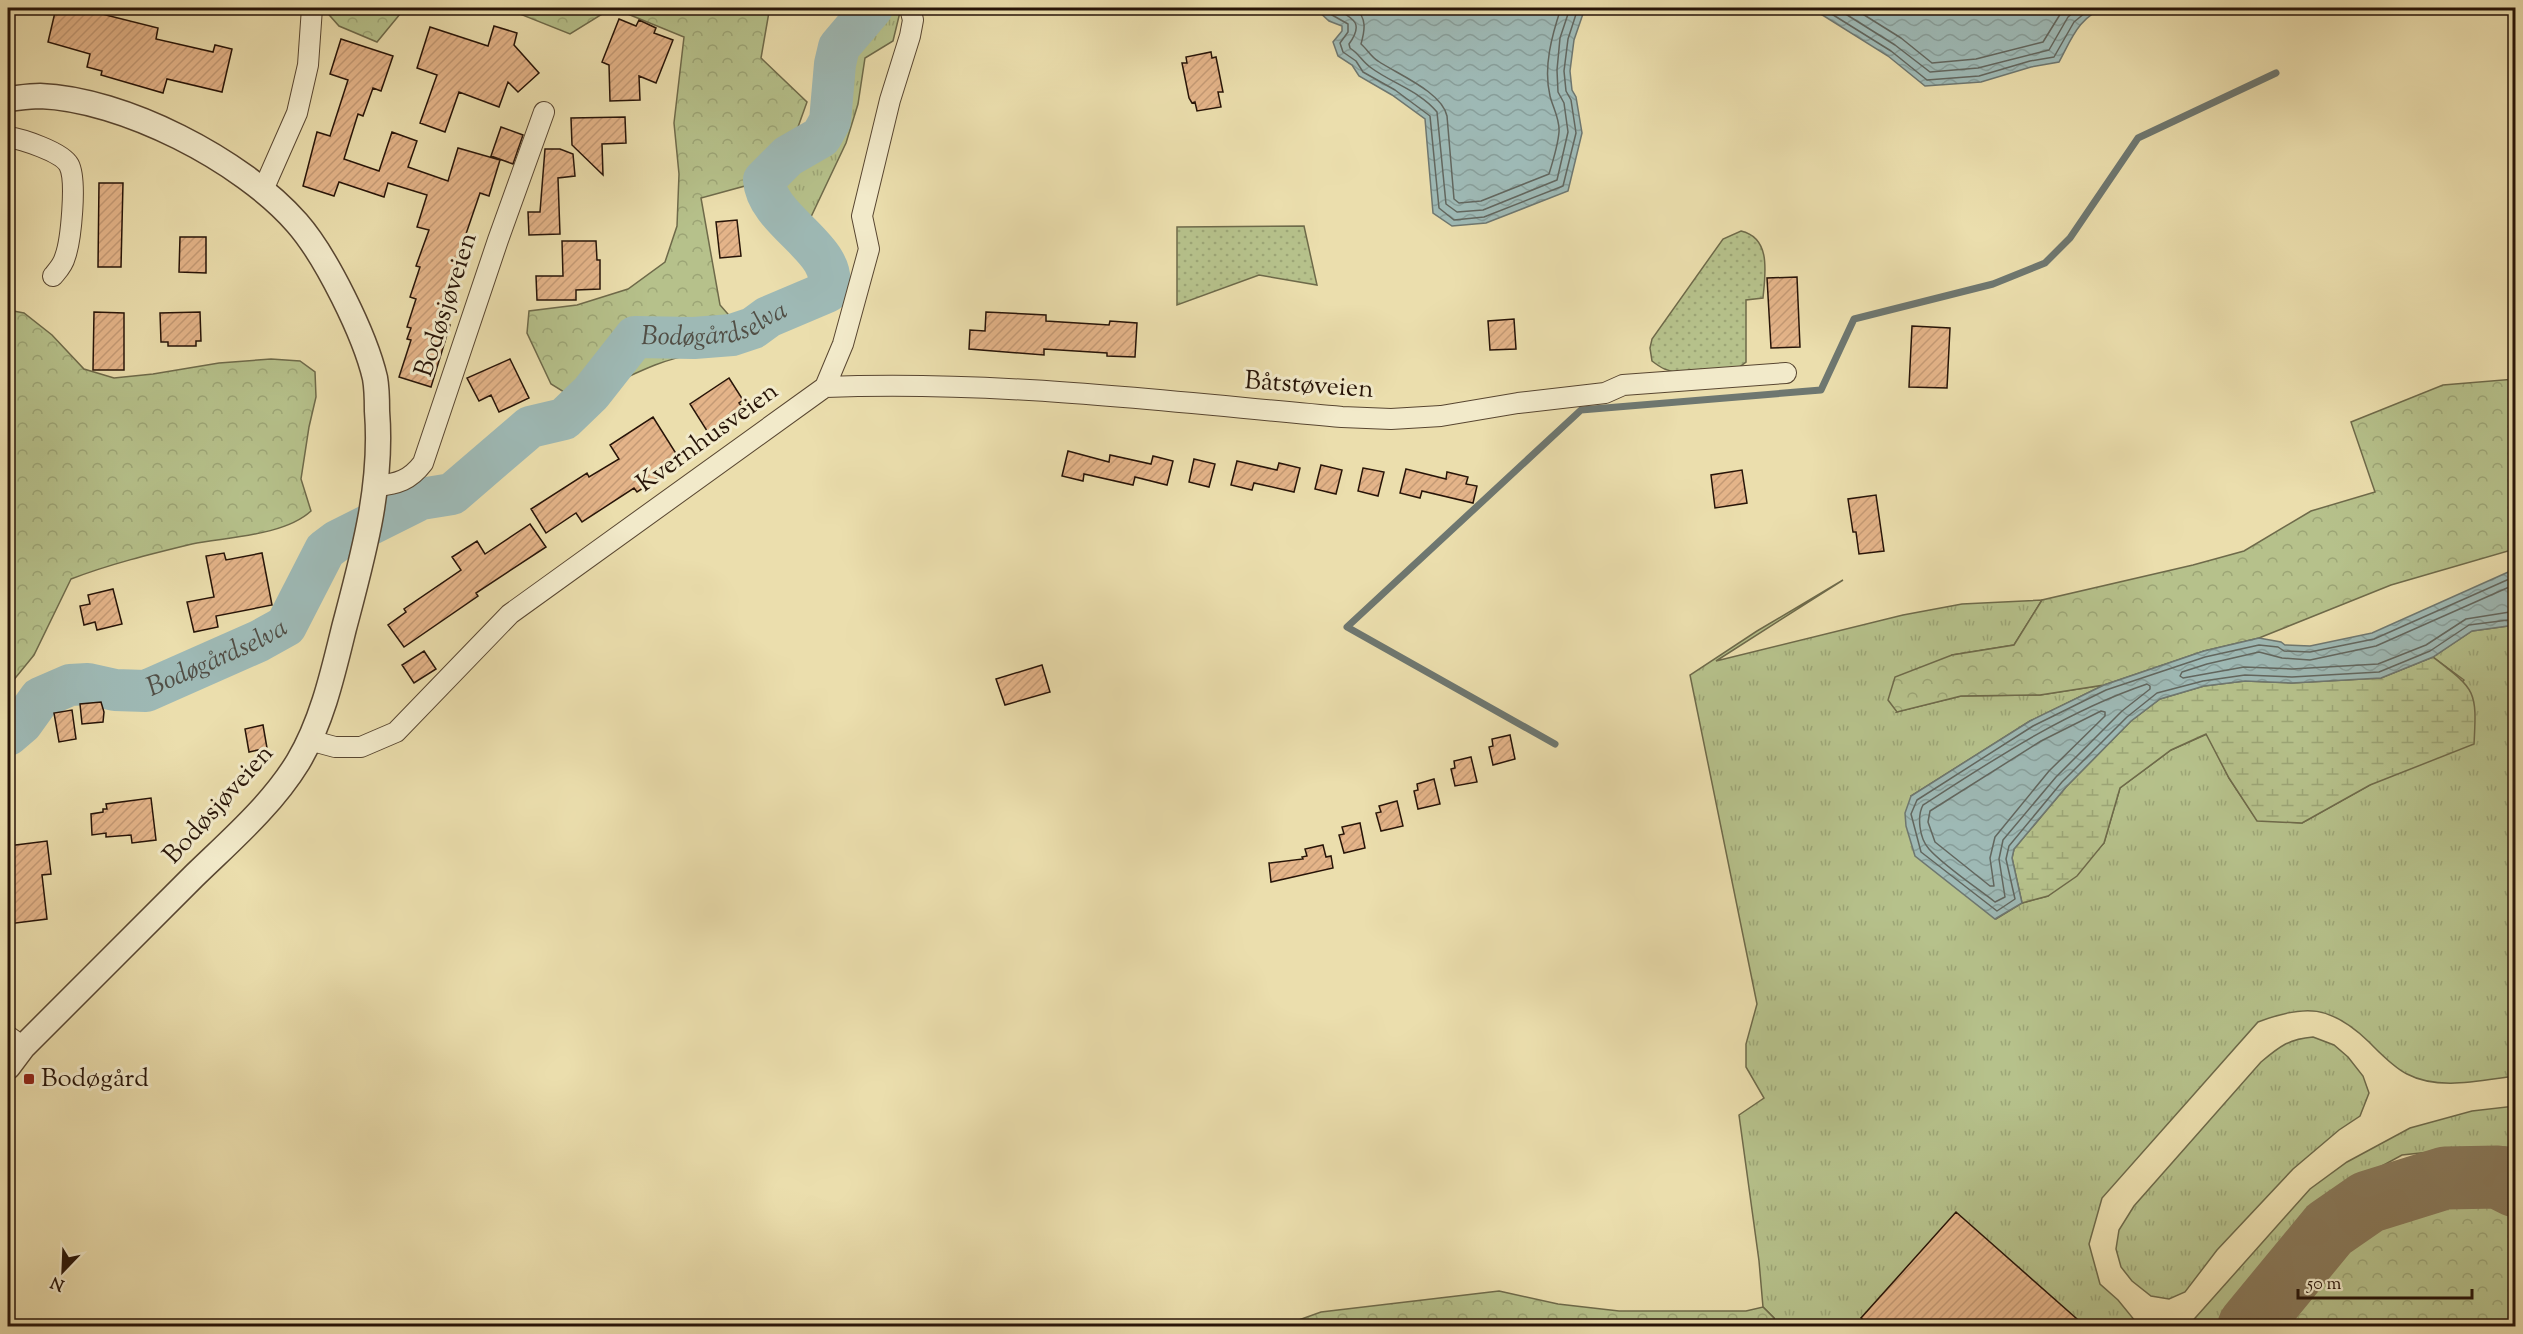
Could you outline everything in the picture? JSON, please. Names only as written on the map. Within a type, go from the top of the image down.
[{"type":"street","points":[[263,190],[297,113],[308,65],[312,8]]},
{"type":"street","points":[[825,387],[843,344],[869,249],[862,216],[890,100],[910,36],[913,20],[910,8]]},
{"type":"street","name":"Bodøsjøveien","points":[[8,99],[39,96],[88,103],[165,130],[206,151],[263,190],[298,224],[329,272],[364,343],[375,381],[379,468],[370,525],[328,689],[309,740],[298,762],[261,810],[15,1041],[8,1067]]},
{"type":"street","name":"Bodøsjøveien","points":[[376,486],[396,484],[413,477],[423,463],[544,112]]},
{"type":"street","points":[[8,137],[20,138],[40,147],[64,159],[70,166],[72,200],[68,242],[61,266],[53,276]]},
{"type":"street","name":"Båtstøveien","points":[[825,387],[939,385],[1013,388],[1342,417],[1391,419],[1441,416],[1518,403],[1605,393],[1623,385],[1786,373]]},
{"type":"street","name":"Kvernhusveien","points":[[309,740],[334,747],[361,747],[396,732],[510,614],[825,387]]},
{"type":"green space","points":[[323,8],[405,8],[377,42],[339,26]]},
{"type":"green space","points":[[505,8],[612,8],[570,34]]},
{"type":"green space","points":[[613,8],[774,8],[769,12],[761,58],[807,102],[798,127],[764,155],[752,184],[701,198],[720,305],[755,345],[679,357],[594,391],[572,397],[551,384],[527,333],[529,311],[577,305],[628,289],[665,262],[677,226],[679,174],[674,123],[684,37]]},
{"type":"green space","points":[[875,8],[901,8],[893,41],[865,58],[858,104],[846,143],[809,221],[799,231],[768,189],[767,182],[784,166],[821,144],[835,116],[839,91],[846,75],[842,47]]},
{"type":"green space","points":[[1304,226],[1317,285],[1259,275],[1177,305],[1177,227]]},
{"type":"green space","points":[[1741,231],[1758,241],[1762,249],[1765,269],[1763,298],[1746,300],[1746,362],[1738,368],[1679,372],[1662,368],[1652,361],[1650,348],[1652,339],[1723,239]]},
{"type":"green space","points":[[8,310],[24,313],[52,335],[84,369],[114,378],[219,363],[271,359],[300,361],[315,372],[316,397],[301,479],[311,511],[286,526],[270,531],[192,544],[116,564],[71,579],[34,655],[8,687]]},
{"type":"green space","points":[[2515,379],[2515,549],[2391,585],[2259,638],[2204,651],[2104,685],[2040,695],[1961,696],[1897,712],[1888,700],[1895,677],[1952,655],[2014,645],[2042,600],[2244,551],[2311,511],[2375,492],[2351,422],[2443,385]]},
{"type":"green space","points":[[1843,580],[1716,661],[1903,615],[1962,604],[2042,600],[2014,645],[1952,655],[1897,712],[1961,696],[2040,695],[2104,685],[2030,721],[1911,796],[1996,919],[2022,903],[2048,896],[2104,843],[2120,788],[2171,750],[2207,734],[2229,778],[2257,820],[2302,823],[2370,785],[2464,680],[2433,657],[2472,631],[2515,625],[2515,1076],[2461,1083],[2419,1079],[2397,1068],[2355,1030],[2330,1015],[2317,1011],[2304,1011],[2275,1016],[2258,1022],[2102,1198],[2089,1244],[2100,1284],[2118,1300],[2137,1326],[1777,1326],[1774,1318],[1763,1307],[1739,1115],[1764,1098],[1746,1067],[1746,1044],[1757,1004],[1690,675],[1757,631]]},
{"type":"green space","points":[[2433,657],[2458,677],[2471,693],[2475,712],[2474,744],[2370,785],[2302,823],[2257,821],[2229,778],[2206,734],[2171,750],[2120,788],[2104,843],[2077,876],[2048,896],[2022,903],[2012,858],[2014,849],[2066,787],[2131,721],[2160,699],[2204,686],[2245,681],[2292,683],[2381,678]]},
{"type":"green space","points":[[2313,1037],[2334,1045],[2348,1057],[2363,1076],[2369,1093],[2360,1116],[2339,1130],[2293,1169],[2217,1250],[2185,1292],[2169,1299],[2151,1296],[2132,1281],[2121,1267],[2116,1249],[2119,1230],[2134,1206],[2261,1062],[2285,1044]]},
{"type":"green space","points":[[2515,1106],[2515,1147],[2467,1148],[2402,1155],[2358,1179],[2306,1220],[2219,1326],[2188,1326],[2310,1189],[2347,1162],[2410,1128],[2472,1111]]},
{"type":"green space","points":[[2473,1203],[2508,1211],[2515,1223],[2515,1326],[2277,1326],[2327,1266],[2364,1233],[2409,1211],[2441,1204]]},
{"type":"green space","points":[[1499,1291],[1558,1304],[1619,1311],[1746,1311],[1763,1307],[1774,1318],[1777,1326],[1282,1326],[1321,1312]]},
{"type":"water","points":[[1315,8],[1585,8],[1574,40],[1570,71],[1582,133],[1568,191],[1486,223],[1452,226],[1433,213],[1425,119],[1392,95],[1359,76],[1352,65],[1338,56],[1333,42],[1342,31],[1342,26],[1329,21]]},
{"type":"water","points":[[1798,8],[2107,8],[2098,11],[2083,22],[2059,62],[2031,67],[1981,82],[1925,86],[1888,56],[1816,11]]},
{"type":"water","points":[[2515,569],[2515,625],[2472,631],[2433,657],[2381,678],[2292,683],[2245,681],[2204,686],[2160,699],[2131,721],[2066,787],[2014,849],[2012,858],[2022,903],[1995,919],[1915,856],[1906,826],[1905,813],[1911,796],[2030,721],[2104,685],[2204,651],[2259,638],[2281,642],[2285,645],[2310,646],[2372,633]]},
{"type":"building","points":[[56,8],[78,8],[158,28],[156,39],[213,52],[215,45],[232,49],[222,92],[167,79],[163,93],[101,75],[102,71],[87,67],[90,54],[48,42]]},
{"type":"building","points":[[619,19],[636,26],[639,20],[656,28],[654,33],[673,40],[656,83],[639,76],[640,100],[610,101],[609,65],[602,62]]},
{"type":"building","points":[[494,26],[517,33],[514,45],[539,73],[518,92],[508,82],[499,107],[459,92],[445,132],[420,123],[437,75],[417,68],[430,27],[488,46]]},
{"type":"building","points":[[341,39],[393,56],[381,91],[373,88],[363,116],[358,114],[344,159],[379,171],[392,132],[417,141],[408,167],[448,181],[458,148],[500,160],[489,196],[480,193],[453,272],[459,274],[442,322],[450,325],[431,387],[399,377],[411,340],[407,339],[411,328],[407,327],[416,299],[410,297],[420,267],[416,266],[429,230],[417,227],[427,195],[388,183],[384,197],[339,182],[334,196],[303,186],[317,132],[330,136],[348,80],[330,74]]},
{"type":"building","points":[[1211,52],[1212,58],[1216,57],[1223,92],[1218,92],[1221,107],[1197,111],[1195,102],[1192,103],[1189,98],[1182,63],[1187,63],[1186,57]]},
{"type":"building","points":[[625,117],[626,143],[602,144],[603,175],[572,145],[571,118]]},
{"type":"building","points":[[501,127],[523,135],[513,164],[491,156]]},
{"type":"building","points":[[545,149],[560,149],[573,154],[575,176],[558,178],[560,234],[529,235],[528,212],[540,212]]},
{"type":"building","points":[[99,183],[123,183],[121,267],[98,267]]},
{"type":"building","points":[[737,220],[741,256],[720,258],[716,222]]},
{"type":"building","points":[[180,237],[206,237],[206,273],[179,272]]},
{"type":"building","points":[[562,241],[596,241],[597,260],[600,260],[600,289],[576,290],[576,300],[537,300],[536,276],[563,276]]},
{"type":"building","points":[[1797,277],[1800,347],[1771,348],[1767,278]]},
{"type":"building","points":[[94,312],[124,313],[124,370],[93,370]]},
{"type":"building","points":[[200,312],[201,341],[196,341],[196,346],[168,346],[168,342],[161,342],[160,313]]},
{"type":"building","points":[[986,312],[1046,315],[1046,321],[1109,325],[1110,321],[1137,323],[1135,357],[1044,349],[1044,355],[969,349],[970,330],[985,331]]},
{"type":"building","points":[[1514,319],[1516,349],[1490,350],[1488,321]]},
{"type":"building","points":[[1912,326],[1950,328],[1947,388],[1909,387]]},
{"type":"building","points":[[510,359],[529,398],[499,412],[491,395],[479,401],[467,378]]},
{"type":"building","points":[[729,378],[743,400],[739,403],[747,414],[727,427],[729,431],[714,442],[690,404]]},
{"type":"building","points":[[653,417],[682,463],[637,492],[634,488],[582,522],[576,513],[546,533],[531,509],[587,473],[589,477],[619,459],[610,445]]},
{"type":"building","points":[[1068,451],[1109,462],[1110,455],[1151,464],[1153,456],[1173,461],[1167,485],[1135,477],[1133,485],[1084,474],[1083,481],[1062,476]]},
{"type":"building","points":[[1194,459],[1215,464],[1209,487],[1189,482]]},
{"type":"building","points":[[1237,461],[1277,470],[1279,463],[1300,468],[1294,492],[1254,483],[1252,490],[1231,485]]},
{"type":"building","points":[[1321,465],[1342,470],[1336,494],[1315,489]]},
{"type":"building","points":[[1363,468],[1384,472],[1378,496],[1358,491]]},
{"type":"building","points":[[1406,469],[1446,479],[1447,472],[1468,477],[1466,484],[1477,486],[1473,503],[1422,491],[1420,498],[1400,493]]},
{"type":"building","points":[[1742,470],[1747,503],[1715,508],[1711,475]]},
{"type":"building","points":[[1876,495],[1884,551],[1859,554],[1848,499]]},
{"type":"building","points":[[530,524],[546,547],[476,593],[478,596],[404,647],[388,625],[406,612],[404,609],[461,570],[452,557],[477,541],[485,554]]},
{"type":"building","points":[[224,553],[226,560],[262,553],[272,605],[216,616],[218,627],[194,632],[187,602],[214,597],[206,556]]},
{"type":"building","points":[[113,589],[122,624],[97,630],[95,622],[84,625],[80,606],[90,604],[88,595]]},
{"type":"building","points":[[424,651],[436,669],[414,683],[402,665]]},
{"type":"building","points":[[1042,665],[1050,692],[1005,705],[996,679]]},
{"type":"building","points":[[101,702],[104,712],[103,722],[82,724],[80,704]]},
{"type":"building","points":[[72,710],[76,739],[59,742],[54,713]]},
{"type":"building","points":[[263,725],[267,748],[249,752],[245,729]]},
{"type":"building","points":[[1510,735],[1515,759],[1493,765],[1489,747],[1493,746],[1492,739]]},
{"type":"building","points":[[1471,757],[1477,782],[1455,786],[1451,769],[1455,768],[1454,761]]},
{"type":"building","points":[[1434,779],[1440,804],[1418,809],[1414,791],[1418,790],[1417,784]]},
{"type":"building","points":[[151,798],[156,840],[132,843],[131,835],[106,837],[106,833],[92,835],[91,814],[103,812],[103,809],[107,809],[106,804]]},
{"type":"building","points":[[1397,801],[1403,826],[1381,831],[1376,813],[1381,812],[1379,806]]},
{"type":"building","points":[[1360,823],[1365,848],[1344,853],[1339,835],[1344,834],[1342,827]]},
{"type":"building","points":[[47,841],[51,874],[42,875],[47,919],[8,924],[8,846]]},
{"type":"building","points":[[1323,845],[1326,857],[1331,856],[1333,868],[1271,882],[1269,863],[1303,859],[1302,857],[1307,856],[1305,849]]},
{"type":"building","points":[[1956,1212],[2085,1326],[1871,1326],[1861,1318]]},
{"type":"waterway","name":"Bodøgårdselva","points":[[8,735],[22,723],[40,698],[70,685],[88,684],[115,690],[146,691],[259,641],[286,626],[325,550],[337,541],[421,499],[452,494],[530,427],[564,419],[591,393],[635,337],[694,338],[732,335],[753,328],[768,317],[827,292],[829,277],[825,263],[777,210],[768,195],[764,180],[788,156],[821,137],[830,121],[835,64],[839,47],[872,8]]},
{"type":"waterway","points":[[1555,744],[1347,627],[1581,410],[1821,390],[1854,319],[1993,284],[2045,263],[2070,238],[2138,138],[2276,73]]},
{"type":"taxiway","points":[[2249,1326],[2329,1229],[2368,1202],[2445,1178],[2498,1177],[2516,1186]]},
{"type":"place","name":"Bodøgård","points":[[29,1079]]}]
